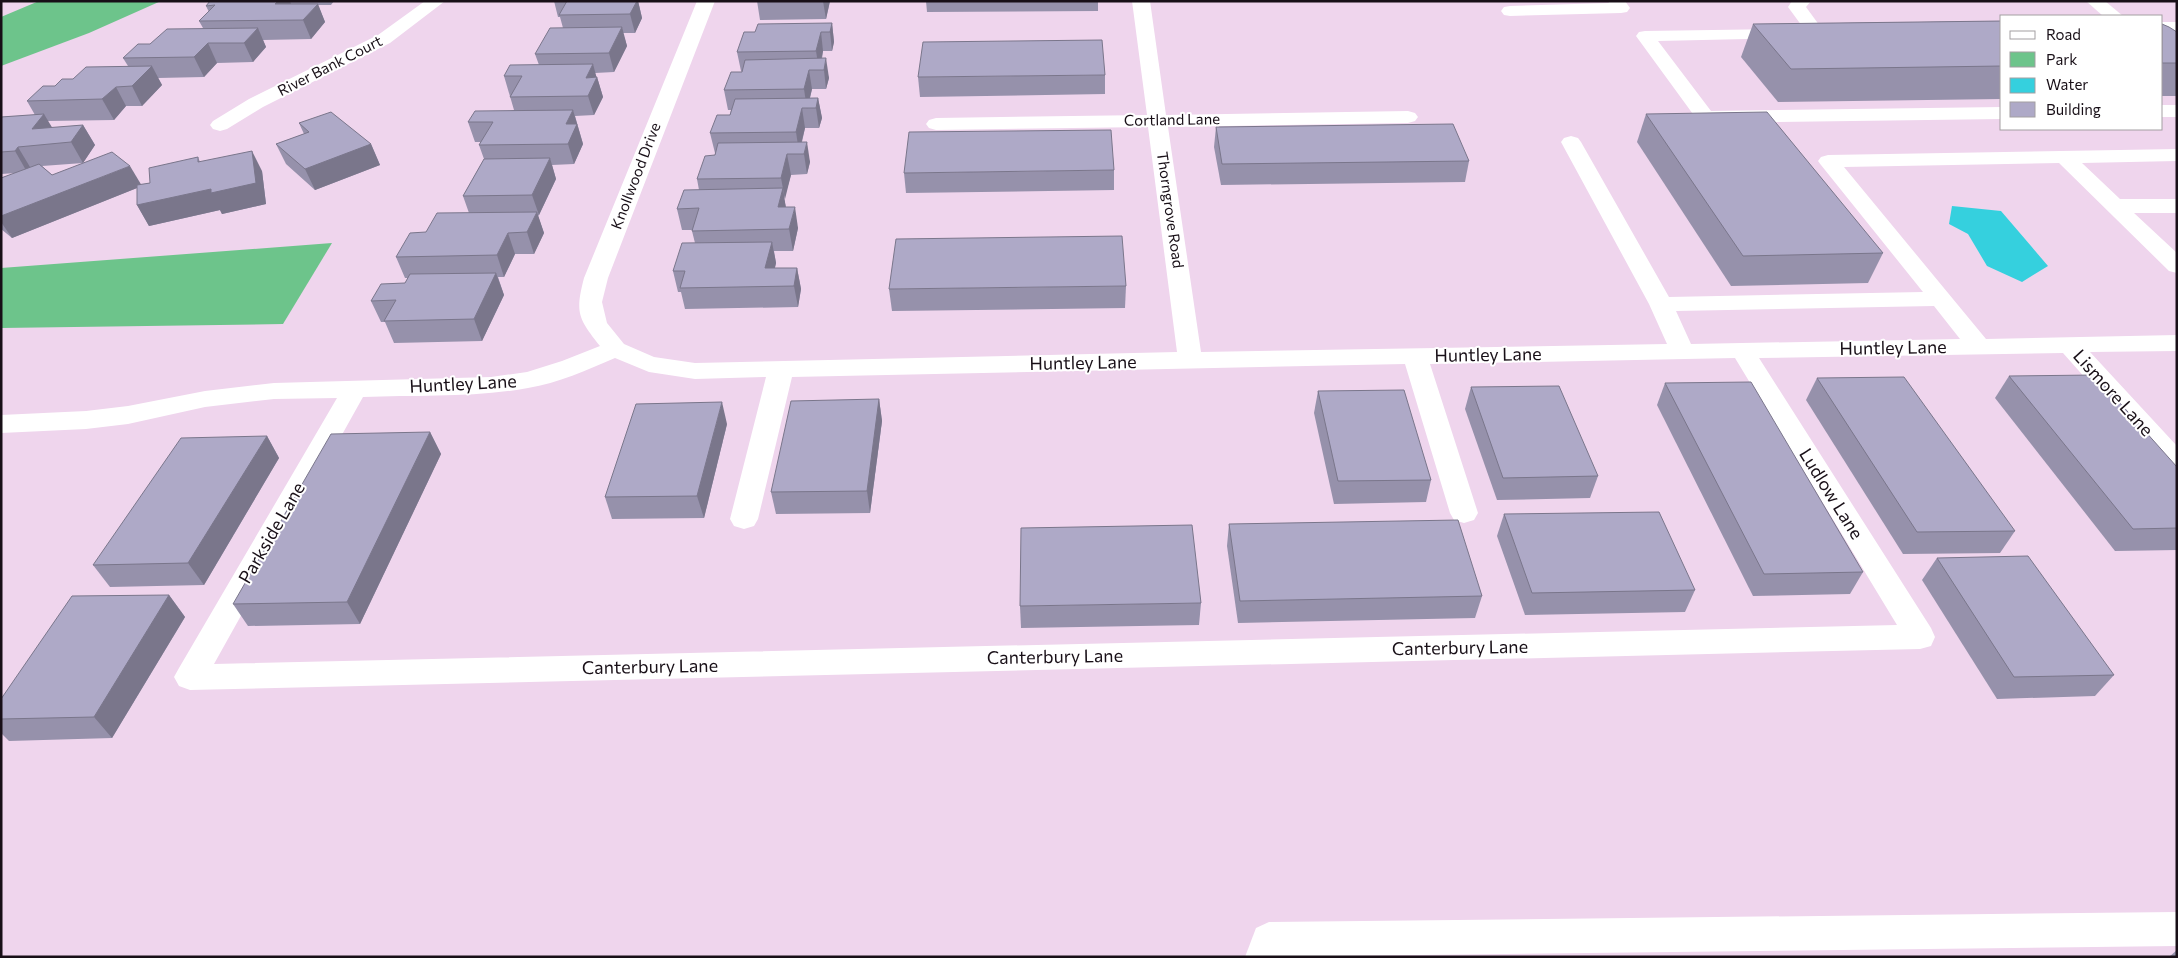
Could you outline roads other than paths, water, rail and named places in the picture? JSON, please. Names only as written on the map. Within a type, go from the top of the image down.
[{"type":"street","name":"River Bank Court","points":[[220,125],[256,103],[384,39],[437,1]]},
{"type":"street","name":"Knollwood Drive","points":[[615,349],[595,324],[590,302],[596,278],[706,1]]},
{"type":"street","name":"Thorngrove Road","points":[[1141,1],[1190,360]]},
{"type":"street","points":[[1510,11],[1621,8],[1616,1]]},
{"type":"street","points":[[1803,1],[1797,7],[1816,34]]},
{"type":"street","points":[[2094,1],[2113,15]]},
{"type":"street","points":[[2163,28],[2177,27]]},
{"type":"street","points":[[1836,33],[1645,36],[1705,117],[2000,113]]},
{"type":"street","points":[[2163,111],[2177,111]]},
{"type":"street","name":"Cortland Lane","points":[[936,124],[1408,117]]},
{"type":"street","points":[[1570,142],[1661,304],[1682,351]]},
{"type":"street","points":[[1979,346],[1828,161],[2177,156]]},
{"type":"street","points":[[2064,157],[2177,266]]},
{"type":"street","points":[[2116,206],[2177,206]]},
{"type":"street","points":[[1661,304],[1941,299]]},
{"type":"street","name":"Huntley Lane","points":[[1,424],[86,420],[128,415],[205,399],[274,391],[491,385],[529,380],[571,368],[615,349],[649,364],[695,371],[1190,360],[2177,343]]},
{"type":"street","name":"Lismore Lane","points":[[2070,345],[2177,463]]},
{"type":"street","name":"Ludlow Lane","points":[[1742,350],[1920,637]]},
{"type":"street","points":[[1415,356],[1464,513]]},
{"type":"street","points":[[744,519],[781,369]]},
{"type":"street","name":"Parkside Lane","points":[[190,677],[354,389]]},
{"type":"street","name":"Canterbury Lane","points":[[190,677],[1920,637]]},
{"type":"street","points":[[1264,957],[1269,940],[2177,929]]},
{"type":"water","points":[[1952,206],[2001,211],[2048,266],[2022,282],[1987,266],[1968,234],[1949,224]]}]
